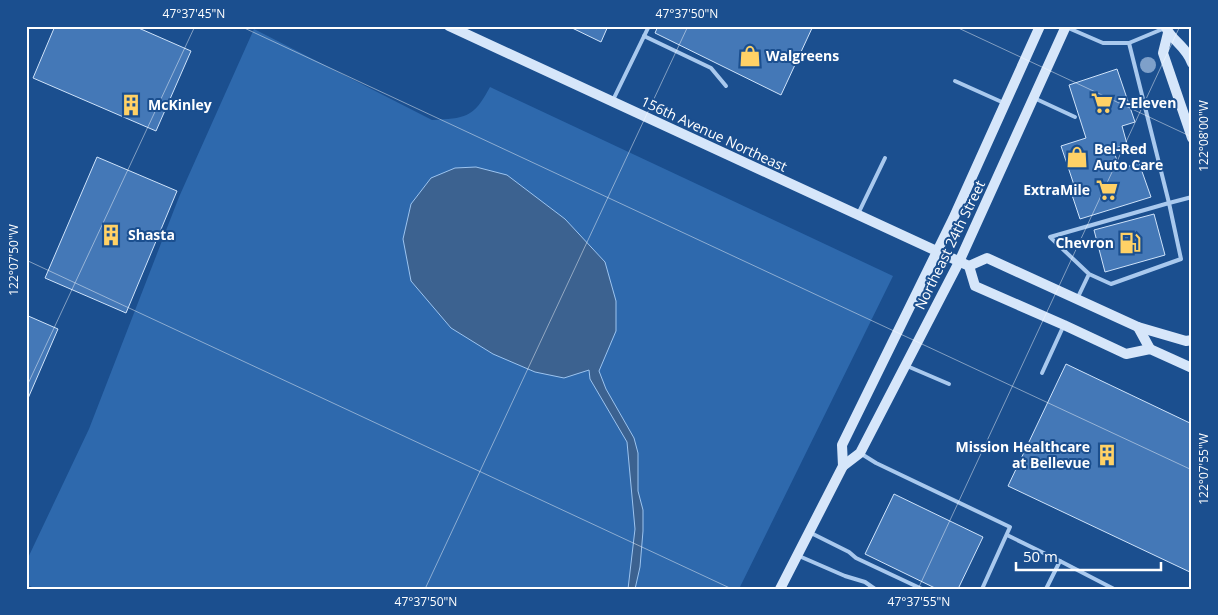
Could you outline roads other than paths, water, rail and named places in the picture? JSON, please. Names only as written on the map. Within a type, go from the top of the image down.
[{"type":"main road","name":"156th Avenue Northeast","points":[[449,26],[964,264]]},
{"type":"main road","name":"Northeast 24th Street","points":[[843,466],[842,445],[938,251],[1040,26]]},
{"type":"main road","name":"Northeast 24th Street","points":[[780,589],[843,466],[860,453],[905,365],[964,264],[1066,27]]},
{"type":"main road","points":[[1166,29],[1191,55]]},
{"type":"main road","points":[[1166,29],[1163,54],[1192,138]]},
{"type":"main road","points":[[1150,349],[1126,354],[975,286],[964,264],[987,258],[1138,328],[1186,341],[1192,340]]},
{"type":"main road","points":[[1138,328],[1150,349],[1192,368]]},
{"type":"lane","points":[[612,102],[649,26]]},
{"type":"lane","points":[[1066,27],[1103,43],[1129,43],[1166,29]]},
{"type":"lane","points":[[644,36],[711,68],[726,86]]},
{"type":"lane","points":[[1129,43],[1169,203],[1181,259],[1111,284],[1089,274],[1050,238],[1169,203],[1192,197]]},
{"type":"lane","points":[[955,81],[1006,104]]},
{"type":"lane","points":[[1034,98],[1075,117]]},
{"type":"lane","points":[[858,214],[885,158]]},
{"type":"lane","points":[[1077,299],[1089,274]]},
{"type":"lane","points":[[1042,373],[1064,325]]},
{"type":"lane","points":[[905,365],[949,384]]},
{"type":"lane","points":[[860,453],[876,463],[1010,527],[982,589]]},
{"type":"lane","points":[[809,532],[850,552],[856,558],[922,589]]},
{"type":"lane","points":[[1007,535],[1114,589]]},
{"type":"lane","points":[[797,555],[845,576],[866,582],[875,589]]},
{"type":"lane","points":[[1046,589],[1060,561]]},
{"type":"place","name":"Walgreens","points":[[750,56]]},
{"type":"place","name":"7-Eleven","points":[[1102,103]]},
{"type":"place","name":"McKinley","points":[[131,105]]},
{"type":"place","name":"Bel-Red Auto Care","points":[[1077,157]]},
{"type":"place","name":"ExtraMile","points":[[1107,190]]},
{"type":"place","name":"Shasta","points":[[111,235]]},
{"type":"place","name":"Chevron","points":[[1130,243]]},
{"type":"place","name":"Mission Healthcare at Bellevue","points":[[1107,455]]}]
